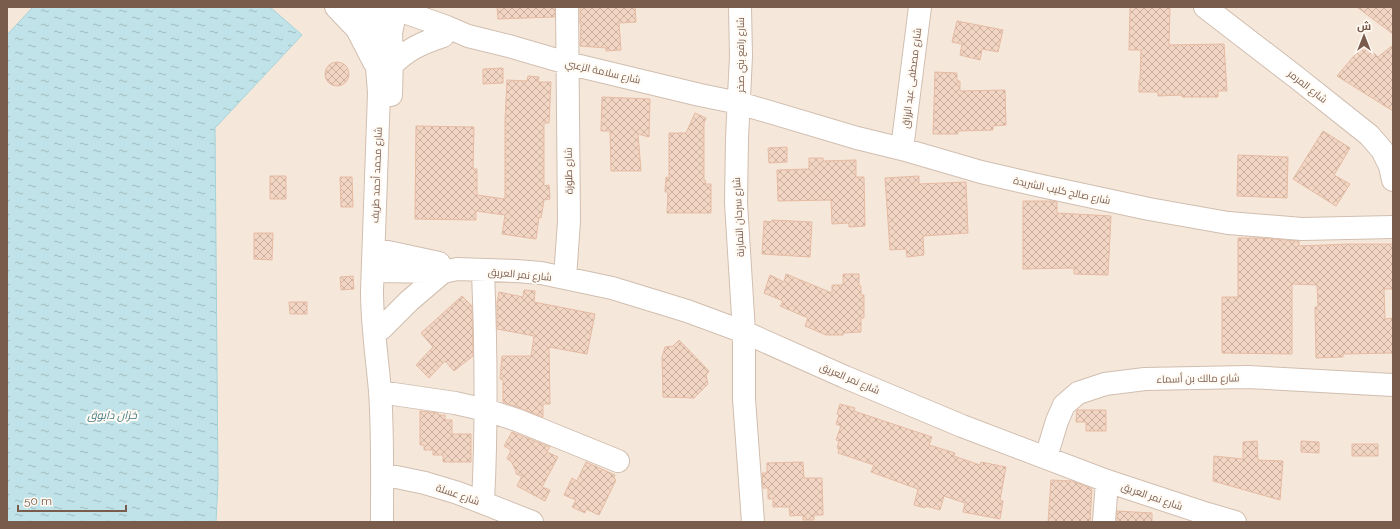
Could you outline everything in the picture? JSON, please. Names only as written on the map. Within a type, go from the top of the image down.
[{"type":"street","points":[[336,7],[357,29],[384,67],[412,48],[424,42],[443,36]]},
{"type":"street","name":"شارع سلامة الزعبي","points":[[348,7],[447,27],[468,36],[567,63],[739,103]]},
{"type":"street","name":"شارع طلوزة","points":[[565,278],[569,221],[566,7]]},
{"type":"street","name":"شارع رافع بني صخر","points":[[739,103],[741,56],[740,7]]},
{"type":"street","name":"شارع مصطفى عبد الرزاق","points":[[902,149],[920,7]]},
{"type":"street","name":"شارع المرمر","points":[[1205,7],[1369,135],[1382,150],[1390,166],[1393,180]]},
{"type":"street","name":"شارع محمد أحمد طريف","points":[[382,522],[379,336],[372,318],[379,260],[385,185],[384,67],[375,40],[387,14]]},
{"type":"street","name":"شارع سلامة الزعبي","points":[[387,14],[426,34],[468,36]]},
{"type":"street","name":"شارع صالح كليب الشريدة","points":[[739,103],[857,138],[902,149],[981,172],[1149,209],[1228,223],[1302,229],[1393,227]]},
{"type":"street","name":"شارع سرحان النمارنة","points":[[739,103],[736,138],[736,202],[744,332],[744,399],[753,522]]},
{"type":"street","name":"شارع نمر العريق","points":[[379,260],[443,264],[450,271],[535,273],[565,278],[627,293],[688,311],[744,332],[962,426],[1200,517],[1235,522]]},
{"type":"street","points":[[379,336],[409,301],[450,271]]},
{"type":"street","points":[[483,271],[486,410],[483,502]]},
{"type":"street","name":"شارع مالك بن أسماء","points":[[1046,457],[1057,421],[1064,405],[1078,393],[1105,384],[1145,379],[1248,377],[1393,385]]},
{"type":"street","points":[[380,392],[455,403],[486,410],[517,420],[618,462]]},
{"type":"street","name":"شارع عسلة","points":[[382,474],[458,492],[532,522]]},
{"type":"street","points":[[1104,522],[1107,481]]},
{"type":"shaded area","points":[[7,7],[1393,7],[1393,522],[7,522]]},
{"type":"water","name":"خزان دابوق","points":[[33,7],[270,7],[302,35],[215,128],[218,481],[216,522],[7,522],[7,35]]},
{"type":"building","points":[[497,7],[555,7],[555,17],[498,19]]},
{"type":"building","points":[[580,7],[635,7],[636,22],[619,23],[621,50],[606,51],[606,48],[580,46]]},
{"type":"building","points":[[1130,7],[1170,7],[1169,45],[1224,44],[1227,91],[1218,91],[1218,97],[1182,97],[1182,95],[1158,96],[1158,92],[1139,92],[1141,50],[1129,50]]},
{"type":"building","points":[[1357,7],[1393,7],[1393,34]]},
{"type":"building","points":[[957,21],[1003,30],[998,52],[982,49],[980,60],[960,55],[962,44],[952,42]]},
{"type":"building","points":[[1364,44],[1378,57],[1393,45],[1393,111],[1337,76]]},
{"type":"building","points":[[337,62],[345,66],[349,74],[345,82],[337,86],[329,82],[325,74],[329,66]]},
{"type":"building","points":[[503,68],[503,83],[483,84],[483,69]]},
{"type":"building","points":[[935,72],[957,73],[957,81],[960,81],[960,91],[1005,90],[1006,125],[993,126],[993,130],[958,131],[958,134],[933,134]]},
{"type":"building","points":[[528,76],[539,77],[538,82],[551,82],[549,123],[544,123],[544,186],[549,185],[550,199],[544,200],[541,218],[539,217],[536,239],[502,234],[505,215],[476,211],[476,220],[415,219],[416,126],[474,127],[473,169],[477,169],[477,195],[505,199],[505,121],[507,80],[527,81]]},
{"type":"building","points":[[602,97],[650,99],[649,137],[638,134],[641,171],[611,171],[610,131],[601,131]]},
{"type":"building","points":[[695,113],[706,118],[704,123],[704,180],[706,181],[705,184],[711,184],[711,213],[667,213],[668,192],[665,192],[666,177],[669,178],[669,133],[686,133]]},
{"type":"building","points":[[1323,131],[1350,148],[1334,175],[1350,184],[1336,206],[1293,179]]},
{"type":"building","points":[[787,147],[787,162],[769,163],[768,148]]},
{"type":"building","points":[[1238,155],[1288,157],[1287,198],[1237,196]]},
{"type":"building","points":[[809,158],[823,158],[823,161],[856,160],[856,177],[864,177],[865,226],[849,227],[849,223],[832,224],[831,200],[778,201],[777,170],[809,169]]},
{"type":"building","points":[[270,176],[286,176],[286,199],[270,199]]},
{"type":"building","points":[[919,176],[919,184],[966,182],[968,233],[923,236],[924,255],[907,257],[906,249],[890,250],[885,178]]},
{"type":"building","points":[[340,177],[352,177],[353,207],[341,207]]},
{"type":"building","points":[[1023,201],[1057,202],[1057,213],[1111,216],[1108,275],[1074,274],[1074,268],[1023,269]]},
{"type":"building","points":[[772,220],[812,222],[810,257],[762,254],[764,221],[772,222]]},
{"type":"building","points":[[254,233],[273,233],[272,260],[254,259]]},
{"type":"building","points":[[1238,238],[1299,241],[1299,246],[1393,244],[1393,289],[1384,289],[1385,319],[1393,318],[1393,353],[1343,354],[1343,357],[1316,358],[1315,307],[1318,307],[1317,285],[1292,284],[1292,354],[1222,353],[1222,297],[1238,297]]},
{"type":"building","points":[[786,274],[832,293],[832,285],[843,285],[843,274],[859,274],[861,295],[864,295],[864,318],[861,318],[861,332],[843,333],[843,335],[826,335],[805,326],[808,318],[780,306],[783,301],[764,293],[770,275],[784,282]]},
{"type":"building","points":[[353,276],[354,289],[341,290],[340,277]]},
{"type":"building","points":[[524,290],[535,291],[534,302],[595,314],[587,354],[549,347],[550,404],[543,404],[543,417],[503,402],[503,380],[500,379],[502,356],[531,356],[534,336],[497,329],[497,303],[499,292],[523,297]]},
{"type":"building","points":[[462,296],[472,306],[473,356],[454,371],[445,361],[429,378],[416,365],[433,347],[421,333]]},
{"type":"building","points":[[289,302],[307,302],[307,314],[290,314]]},
{"type":"building","points":[[679,340],[709,371],[706,375],[708,384],[694,398],[663,397],[662,357],[665,347],[673,346]]},
{"type":"building","points":[[840,404],[855,408],[854,411],[932,437],[929,445],[955,453],[954,456],[980,465],[981,462],[1006,467],[1000,500],[1003,501],[1000,519],[963,512],[965,503],[944,496],[940,510],[926,506],[925,508],[914,505],[918,489],[871,472],[874,465],[838,453],[839,449],[837,448],[839,441],[836,440],[841,426],[836,424]]},
{"type":"building","points":[[1077,410],[1106,410],[1106,431],[1086,431],[1086,422],[1076,422]]},
{"type":"building","points":[[420,411],[438,413],[438,415],[445,415],[445,420],[452,420],[452,434],[471,434],[471,462],[443,462],[443,455],[433,455],[433,450],[424,450],[424,445],[420,445]]},
{"type":"building","points":[[512,432],[550,447],[547,452],[558,457],[542,487],[550,490],[545,501],[517,486],[522,476],[516,474],[511,461],[507,459],[511,450],[504,446]]},
{"type":"building","points":[[1257,441],[1258,460],[1283,461],[1280,500],[1213,481],[1214,456],[1243,459],[1243,442]]},
{"type":"building","points":[[1301,441],[1319,442],[1319,453],[1301,452]]},
{"type":"building","points":[[1352,444],[1378,444],[1378,456],[1352,456]]},
{"type":"building","points":[[586,462],[615,475],[614,478],[616,480],[599,515],[586,509],[585,513],[572,507],[576,500],[564,495],[572,478],[577,481]]},
{"type":"building","points":[[803,462],[804,478],[822,478],[823,515],[814,515],[814,520],[803,520],[803,515],[790,516],[789,507],[773,507],[773,499],[768,499],[768,488],[763,488],[762,473],[767,473],[767,463]]},
{"type":"building","points":[[1051,480],[1072,481],[1092,489],[1090,522],[1048,522]]},
{"type":"building","points":[[1117,511],[1152,513],[1152,522],[1117,522]]}]
